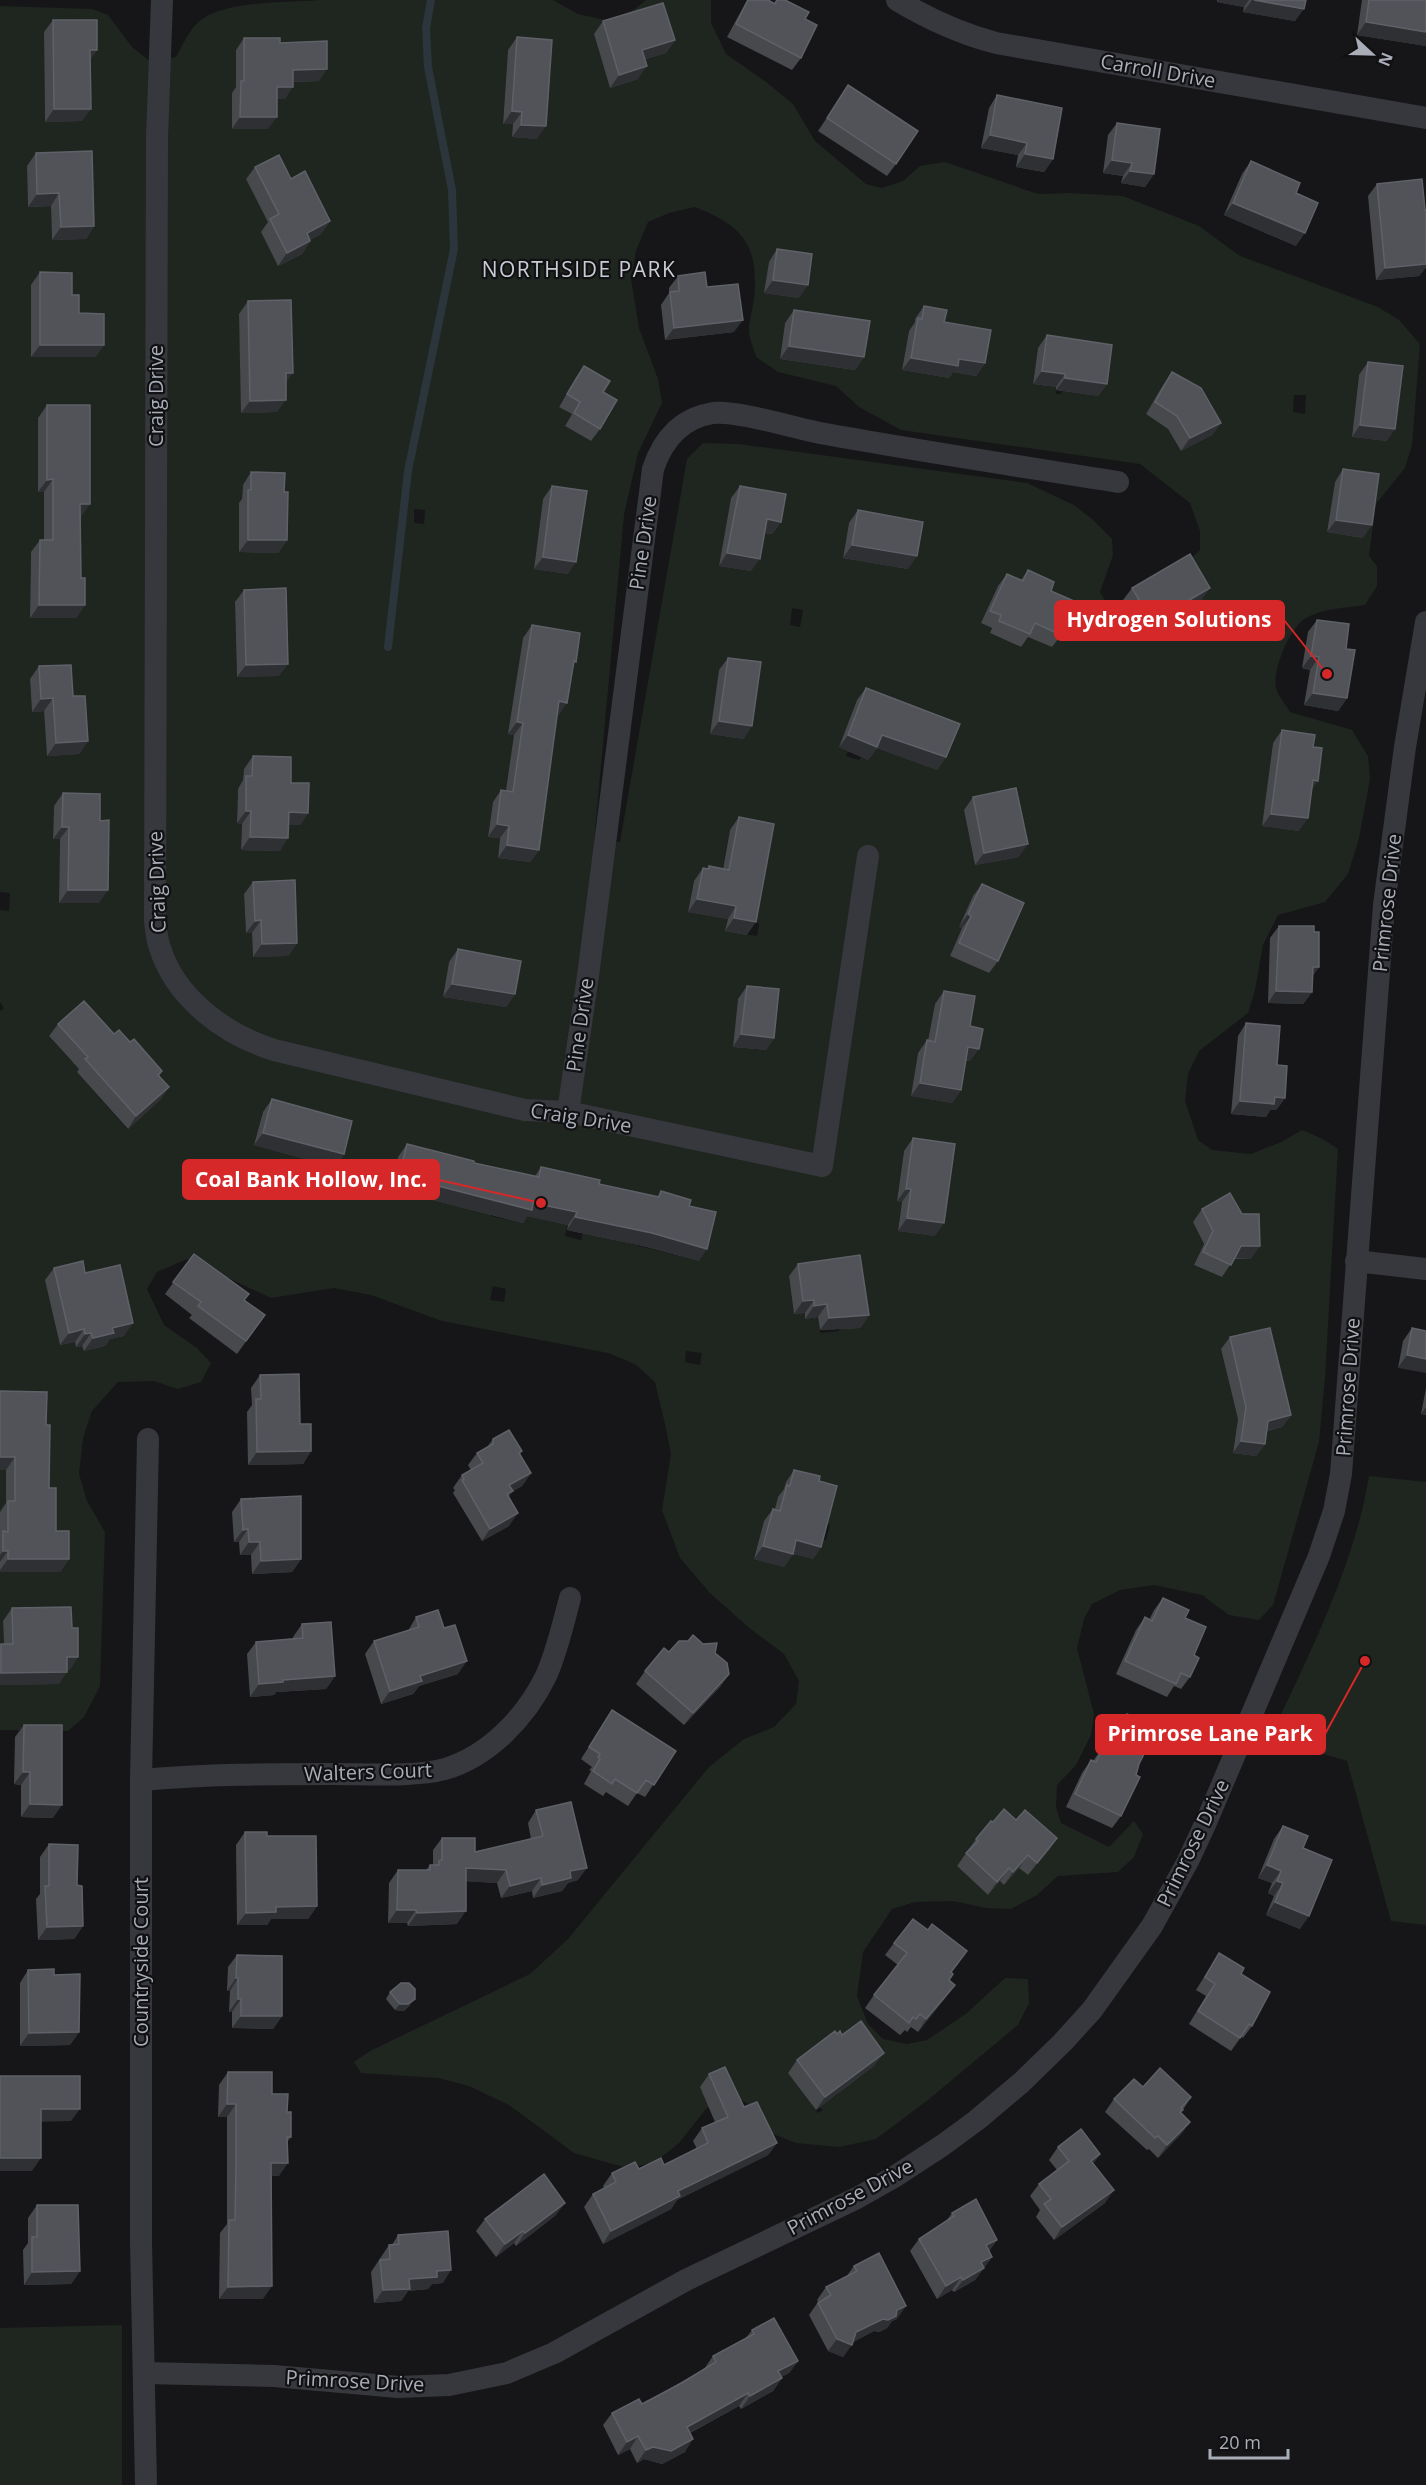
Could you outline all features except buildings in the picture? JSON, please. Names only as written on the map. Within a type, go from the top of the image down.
[{"type":"street","name":"Craig Drive","points":[[162,0],[157,150],[154,596],[155,921],[159,948],[167,966],[198,1007],[217,1023],[256,1044],[525,1110],[568,1112],[822,1166],[868,856]]},
{"type":"street","name":"Carroll Drive","points":[[897,0],[959,33],[996,43],[1426,118]]},
{"type":"street","name":"Pine Drive","points":[[568,1112],[588,976],[653,469],[658,453],[673,432],[693,418],[726,413],[863,441],[1118,482]]},
{"type":"street","name":"Primrose Drive","points":[[144,2373],[274,2376],[398,2387],[449,2385],[507,2373],[554,2353],[686,2280],[831,2211],[894,2177],[977,2120],[1022,2082],[1092,2010],[1128,1963],[1167,1900],[1207,1821],[1319,1556],[1334,1511],[1341,1474],[1384,905],[1405,747],[1426,622]]},
{"type":"street","points":[[1356,1261],[1426,1269]]},
{"type":"street","name":"Countryside Court","points":[[146,2485],[141,2242],[141,1780],[148,1439]]},
{"type":"street","name":"Walters Court","points":[[141,1780],[200,1774],[396,1774],[443,1770],[474,1756],[496,1740],[511,1727],[532,1700],[553,1658],[570,1598]]},
{"type":"shaded area","points":[[320,0],[553,0],[578,14],[610,21],[635,9],[646,0],[711,0],[711,23],[726,54],[793,104],[815,141],[866,184],[882,188],[903,181],[920,166],[945,162],[1038,194],[1123,196],[1199,226],[1240,256],[1378,307],[1399,320],[1420,344],[1412,445],[1405,468],[1376,504],[1369,556],[1377,566],[1377,586],[1365,605],[1320,612],[1300,623],[1288,639],[1275,680],[1280,697],[1290,712],[1352,730],[1368,756],[1370,779],[1359,838],[1348,874],[1325,902],[1278,915],[1263,945],[1255,990],[1248,1013],[1199,1051],[1188,1074],[1185,1101],[1198,1140],[1212,1150],[1251,1154],[1281,1142],[1302,1130],[1323,1139],[1338,1149],[1319,1442],[1273,1605],[1259,1620],[1229,1615],[1202,1595],[1154,1585],[1120,1590],[1092,1604],[1084,1619],[1077,1648],[1094,1714],[1091,1735],[1076,1765],[1057,1785],[1056,1807],[1061,1823],[1109,1847],[1134,1821],[1143,1834],[1134,1857],[1118,1872],[1058,1876],[1037,1895],[1011,1909],[986,1908],[953,1901],[915,1902],[892,1909],[863,1952],[857,1996],[868,2024],[883,2039],[907,2044],[927,2040],[967,2013],[1005,1978],[1028,1979],[1029,2003],[1018,2025],[928,2100],[876,2139],[839,2147],[796,2143],[768,2132],[761,2116],[753,2107],[742,2100],[726,2095],[706,2109],[679,2143],[654,2163],[627,2168],[574,2153],[509,2105],[469,2086],[438,2078],[361,2073],[354,2062],[370,2051],[530,1974],[568,1939],[709,1767],[744,1739],[774,1727],[796,1704],[799,1681],[784,1654],[748,1627],[710,1593],[680,1558],[662,1510],[671,1454],[665,1424],[655,1382],[635,1364],[608,1353],[442,1321],[371,1295],[334,1288],[271,1298],[187,1259],[157,1272],[147,1289],[164,1325],[197,1348],[211,1363],[201,1382],[178,1389],[154,1381],[118,1382],[92,1411],[83,1438],[79,1474],[87,1501],[105,1532],[100,1686],[84,1717],[68,1731],[0,1730],[0,1685],[58,1684],[58,1670],[70,1669],[69,1641],[63,1641],[62,1620],[3,1621],[4,1646],[14,1646],[14,1657],[0,1657],[0,1572],[59,1572],[60,1544],[47,1543],[47,1520],[44,1515],[47,1515],[47,1501],[7,1498],[6,1514],[0,1514],[0,1470],[41,1470],[41,1438],[30,1438],[30,1430],[37,1430],[37,1405],[0,1404],[0,1011],[4,1008],[0,1002],[0,910],[9,911],[10,893],[0,892],[0,6],[92,9],[108,15],[132,47],[151,62],[176,57],[194,27],[202,19],[214,13],[243,5]],"holes":[[[654,16],[665,53],[633,62],[638,79],[610,87],[594,34]],[[88,32],[88,62],[82,63],[82,121],[45,122],[44,33]],[[236,50],[271,50],[271,63],[285,64],[285,98],[268,99],[268,129],[232,128],[232,93],[236,93]],[[508,50],[543,53],[537,139],[513,137],[513,124],[503,123]],[[319,53],[319,81],[301,81],[300,54]],[[83,164],[85,239],[52,240],[51,206],[28,206],[27,166]],[[270,168],[282,191],[296,184],[321,234],[298,246],[301,254],[278,266],[261,232],[275,224],[263,202],[259,204],[247,179]],[[695,207],[712,214],[736,230],[750,251],[755,280],[749,330],[756,357],[778,372],[836,386],[859,407],[901,430],[1140,464],[1190,503],[1200,531],[1200,550],[1181,567],[1201,601],[1143,634],[1123,600],[1106,602],[1100,592],[1113,555],[1112,539],[1074,505],[1027,483],[739,444],[703,443],[687,459],[620,842],[594,842],[624,515],[638,453],[662,403],[658,379],[639,328],[631,279],[636,251],[648,222],[669,213]],[[769,262],[803,267],[799,298],[765,293]],[[31,285],[63,286],[63,308],[70,308],[70,326],[95,327],[95,357],[31,357]],[[282,312],[284,385],[277,385],[277,412],[242,413],[239,314]],[[916,319],[937,323],[935,335],[981,343],[976,375],[950,371],[948,378],[902,370],[909,331],[913,331]],[[785,323],[860,333],[855,369],[780,359]],[[1090,345],[1103,347],[1098,396],[1062,391],[1061,394],[1056,394],[1056,387],[1033,384],[1038,348],[1088,355]],[[1359,375],[1394,379],[1387,441],[1352,437]],[[575,379],[601,394],[594,405],[608,413],[591,441],[565,426],[572,414],[559,406]],[[1164,385],[1192,401],[1212,435],[1181,451],[1168,429],[1146,414]],[[1294,395],[1306,395],[1305,414],[1293,412]],[[38,418],[81,418],[81,517],[44,516],[44,492],[38,492]],[[1335,482],[1370,487],[1363,537],[1327,532]],[[243,485],[276,486],[275,505],[279,505],[278,553],[239,552],[239,503],[242,503]],[[543,499],[578,504],[567,574],[534,569]],[[731,499],[777,507],[772,534],[758,532],[751,571],[719,566]],[[414,509],[425,510],[424,524],[414,523]],[[849,523],[914,534],[908,569],[843,557]],[[71,552],[72,591],[76,591],[76,617],[30,618],[31,553]],[[1019,583],[1045,595],[1042,604],[1067,615],[1052,647],[1026,636],[1020,647],[990,633],[992,628],[982,623],[998,586],[1014,594]],[[277,601],[279,676],[237,677],[235,603]],[[792,608],[803,610],[800,627],[790,625]],[[523,638],[571,646],[559,715],[550,714],[545,740],[509,734]],[[719,671],[752,675],[744,738],[710,734]],[[62,677],[64,709],[77,709],[79,754],[47,755],[44,711],[32,711],[30,680]],[[857,700],[951,737],[937,770],[874,747],[868,760],[861,757],[859,760],[846,756],[848,751],[839,747]],[[1273,743],[1306,747],[1304,760],[1313,762],[1309,793],[1304,793],[1299,831],[1262,826]],[[244,769],[282,770],[282,796],[300,796],[300,825],[280,825],[279,851],[241,849],[242,824],[237,823],[238,789],[243,789]],[[509,773],[541,777],[530,862],[498,858],[500,838],[488,836],[493,803],[504,804]],[[1007,801],[1019,856],[975,865],[964,810]],[[54,806],[91,807],[91,833],[100,833],[99,903],[59,902],[60,839],[53,839]],[[730,830],[765,836],[749,921],[759,923],[757,936],[726,931],[728,917],[688,912],[694,881],[700,882],[700,879],[720,882]],[[286,893],[287,918],[297,918],[297,929],[287,931],[288,956],[253,957],[252,933],[246,933],[244,894]],[[973,897],[1015,916],[989,973],[950,956],[962,928],[959,927]],[[449,962],[512,973],[506,1007],[443,997]],[[738,999],[770,1002],[765,1050],[733,1047]],[[935,1004],[966,1009],[961,1039],[974,1042],[970,1061],[960,1060],[952,1103],[911,1096],[918,1053],[930,1055],[933,1036],[930,1035]],[[75,1014],[98,1039],[92,1045],[98,1053],[110,1042],[122,1055],[125,1052],[153,1083],[149,1087],[160,1100],[127,1129],[77,1072],[84,1065],[78,1058],[72,1062],[49,1036]],[[263,1112],[343,1133],[335,1166],[254,1145]],[[904,1151],[945,1156],[935,1236],[898,1231],[902,1202],[897,1201]],[[398,1157],[465,1173],[457,1205],[390,1189]],[[533,1180],[591,1193],[581,1240],[565,1236],[568,1222],[554,1219],[553,1222],[525,1215],[523,1223],[491,1216],[498,1183],[530,1190]],[[652,1204],[682,1212],[681,1218],[707,1225],[698,1261],[616,1240],[624,1205],[650,1210]],[[1221,1206],[1233,1227],[1250,1227],[1251,1259],[1232,1258],[1222,1277],[1194,1265],[1204,1244],[1193,1222]],[[852,1268],[857,1312],[837,1315],[839,1331],[820,1333],[818,1317],[806,1319],[805,1313],[794,1314],[789,1276]],[[74,1274],[79,1295],[87,1293],[85,1284],[111,1278],[124,1336],[104,1340],[105,1346],[84,1350],[82,1346],[76,1347],[75,1342],[60,1345],[46,1281]],[[493,1286],[506,1289],[504,1302],[490,1300]],[[1262,1340],[1282,1427],[1256,1433],[1249,1406],[1236,1409],[1221,1349]],[[686,1351],[702,1353],[700,1365],[685,1362]],[[1236,1432],[1259,1435],[1256,1456],[1233,1452]],[[786,1483],[811,1489],[810,1493],[828,1498],[822,1522],[830,1525],[826,1540],[818,1538],[812,1559],[788,1553],[784,1567],[754,1559],[764,1522],[773,1524],[778,1498],[781,1498]],[[995,1822],[1007,1833],[1016,1823],[1048,1850],[1028,1875],[1015,1864],[1010,1870],[1014,1873],[1005,1884],[1000,1881],[988,1895],[957,1866],[970,1854],[967,1851]],[[843,2041],[848,2047],[857,2041],[875,2065],[837,2092],[838,2094],[820,2107],[823,2110],[818,2113],[788,2072],[826,2044],[828,2046],[831,2044],[833,2048]]]},
{"type":"shaded area","points":[[1369,1476],[1426,1482],[1426,1925],[1391,1921],[1347,1761],[1270,1738],[1342,1576],[1353,1543]]},
{"type":"shaded area","points":[[122,2325],[122,2485],[0,2485],[0,2328]]},
{"type":"waterway","points":[[388,647],[408,471],[454,249],[452,190],[428,67],[426,28],[431,0]]},
{"type":"place","name":"Hydrogen Solutions","points":[[1327,674]]},
{"type":"place","name":"Coal Bank Hollow, Inc.","points":[[541,1203]]},
{"type":"place","name":"Primrose Lane Park","points":[[1365,1661]]},
{"type":"district","name":"NORTHSIDE PARK","points":[[579,270]]}]
